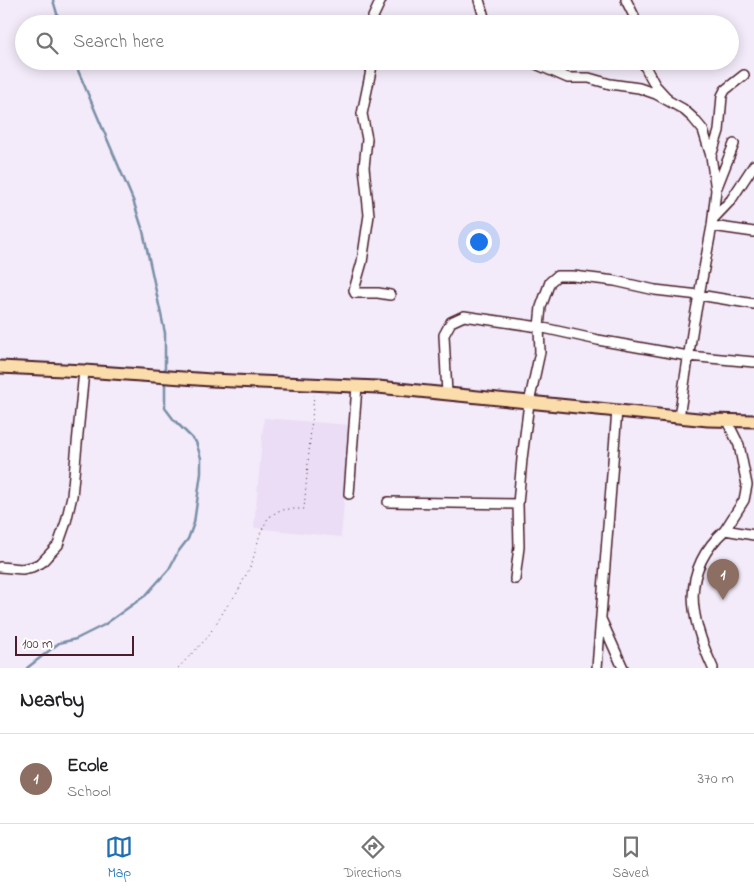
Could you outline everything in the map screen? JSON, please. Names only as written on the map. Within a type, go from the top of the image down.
[{"type":"main road","points":[[0,367],[211,380],[357,386],[679,417],[754,421]]},
{"type":"street","points":[[374,15],[382,0]]},
{"type":"street","points":[[479,0],[483,15]]},
{"type":"street","points":[[626,0],[634,15]]},
{"type":"street","points":[[371,70],[362,114],[367,140],[364,172],[369,215],[362,262],[354,290],[356,293],[390,295]]},
{"type":"street","points":[[550,70],[568,78],[589,78],[610,84],[639,88],[672,102]]},
{"type":"street","points":[[647,70],[655,85],[672,102],[693,118],[703,130],[711,156],[716,190],[713,222],[688,356],[679,417]]},
{"type":"street","points":[[711,156],[719,131],[722,96],[725,90],[744,75]]},
{"type":"street","points":[[716,190],[734,144]]},
{"type":"street","points":[[713,222],[731,200],[754,165]]},
{"type":"street","points":[[713,222],[754,232]]},
{"type":"street","points":[[515,579],[519,547],[518,504],[529,402],[540,352],[539,327],[544,295],[550,282],[557,276],[580,277],[754,304]]},
{"type":"street","points":[[448,394],[444,335],[452,322],[457,318],[471,316],[539,327],[688,356],[754,362]]},
{"type":"street","points":[[0,567],[22,569],[32,567],[41,563],[58,545],[72,496],[84,371]]},
{"type":"street","points":[[349,494],[357,386]]},
{"type":"street","points":[[597,668],[617,410]]},
{"type":"street","points":[[714,668],[699,631],[692,602],[695,580],[704,553],[712,542],[725,530],[744,500],[748,485],[739,445],[727,421]]},
{"type":"street","points":[[388,502],[518,504]]},
{"type":"street","points":[[725,530],[754,535]]},
{"type":"street","points":[[601,618],[623,668]]},
{"type":"path","points":[[178,668],[207,638],[237,593],[252,563],[260,534],[268,518],[288,509],[304,509],[314,384]]},
{"type":"shaded area","points":[[264,418],[351,425],[341,537],[254,528]]},
{"type":"waterway","points":[[53,0],[57,15]]},
{"type":"waterway","points":[[78,70],[133,200],[143,231],[165,333],[165,373]]},
{"type":"waterway","points":[[27,668],[59,643],[76,639],[104,625],[146,595],[169,569],[188,539],[194,523],[201,473],[201,458],[196,442],[165,408],[165,381]]},
{"type":"place","name":"Ecole","points":[[723,600]]}]
